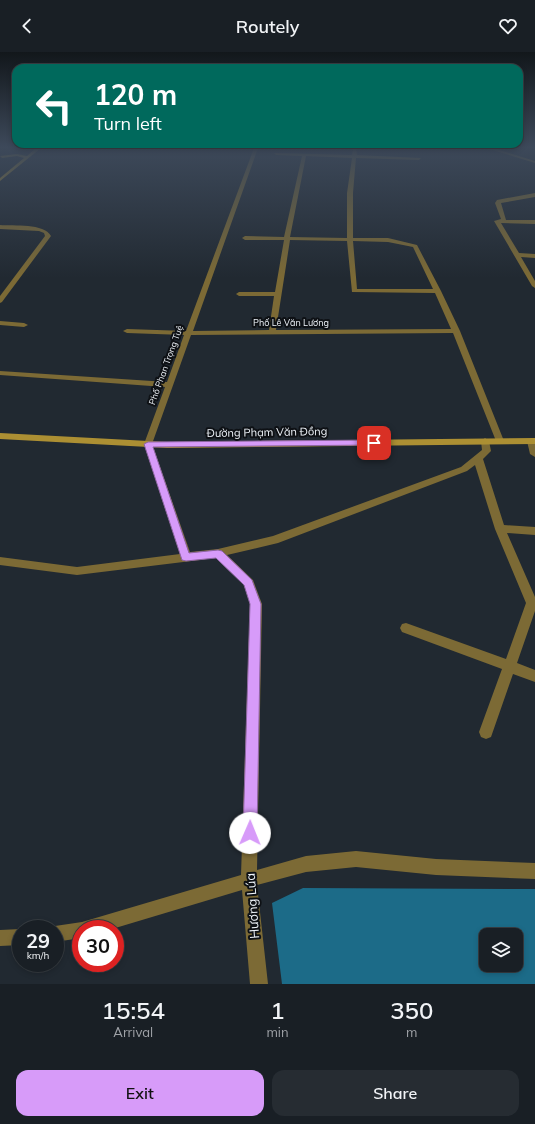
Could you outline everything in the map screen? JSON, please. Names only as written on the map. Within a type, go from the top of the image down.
[{"type":"street","name":"Phố Phan Trọng Tuệ","points":[[148,444],[240,191]]},
{"type":"street","points":[[272,332],[287,238],[297,191]]},
{"type":"street","points":[[350,191],[350,239],[354,291],[438,291]]},
{"type":"street","points":[[535,195],[499,201],[498,203],[500,221],[535,286]]},
{"type":"street","points":[[500,221],[535,222]]},
{"type":"street","points":[[0,227],[40,229],[46,232],[48,236],[0,301]]},
{"type":"street","points":[[245,238],[393,240],[415,246],[456,331],[500,441]]},
{"type":"street","points":[[517,255],[535,256]]},
{"type":"street","points":[[239,294],[278,294]]},
{"type":"street","points":[[0,323],[24,325]]},
{"type":"street","name":"Phố Lê Văn Lương","points":[[127,331],[188,333],[456,331]]},
{"type":"street","points":[[0,373],[170,385]]},
{"type":"street","name":"Đường Phạm Văn Đồng","points":[[0,436],[148,444],[533,441]]},
{"type":"street","points":[[0,561],[77,571],[218,554],[274,540],[464,469],[487,451],[485,441]]},
{"type":"street","points":[[533,441],[535,454]]},
{"type":"street","points":[[148,444],[186,558]]},
{"type":"street","points":[[478,459],[500,530],[532,603],[486,732]]},
{"type":"street","points":[[500,530],[535,530]]},
{"type":"street","name":"Hương Lúa","points":[[218,554],[248,583],[256,604],[249,880],[259,984]]},
{"type":"street","points":[[406,628],[535,676]]},
{"type":"street","points":[[115,920],[306,864],[356,859],[436,867],[535,870]]},
{"type":"street","points":[[0,938],[12,937]]},
{"type":"water","points":[[303,888],[535,889],[535,984],[282,984],[272,903]]},
{"type":"route","points":[[250,833],[256,604],[248,583],[218,554],[186,558],[148,444],[374,443]]}]
